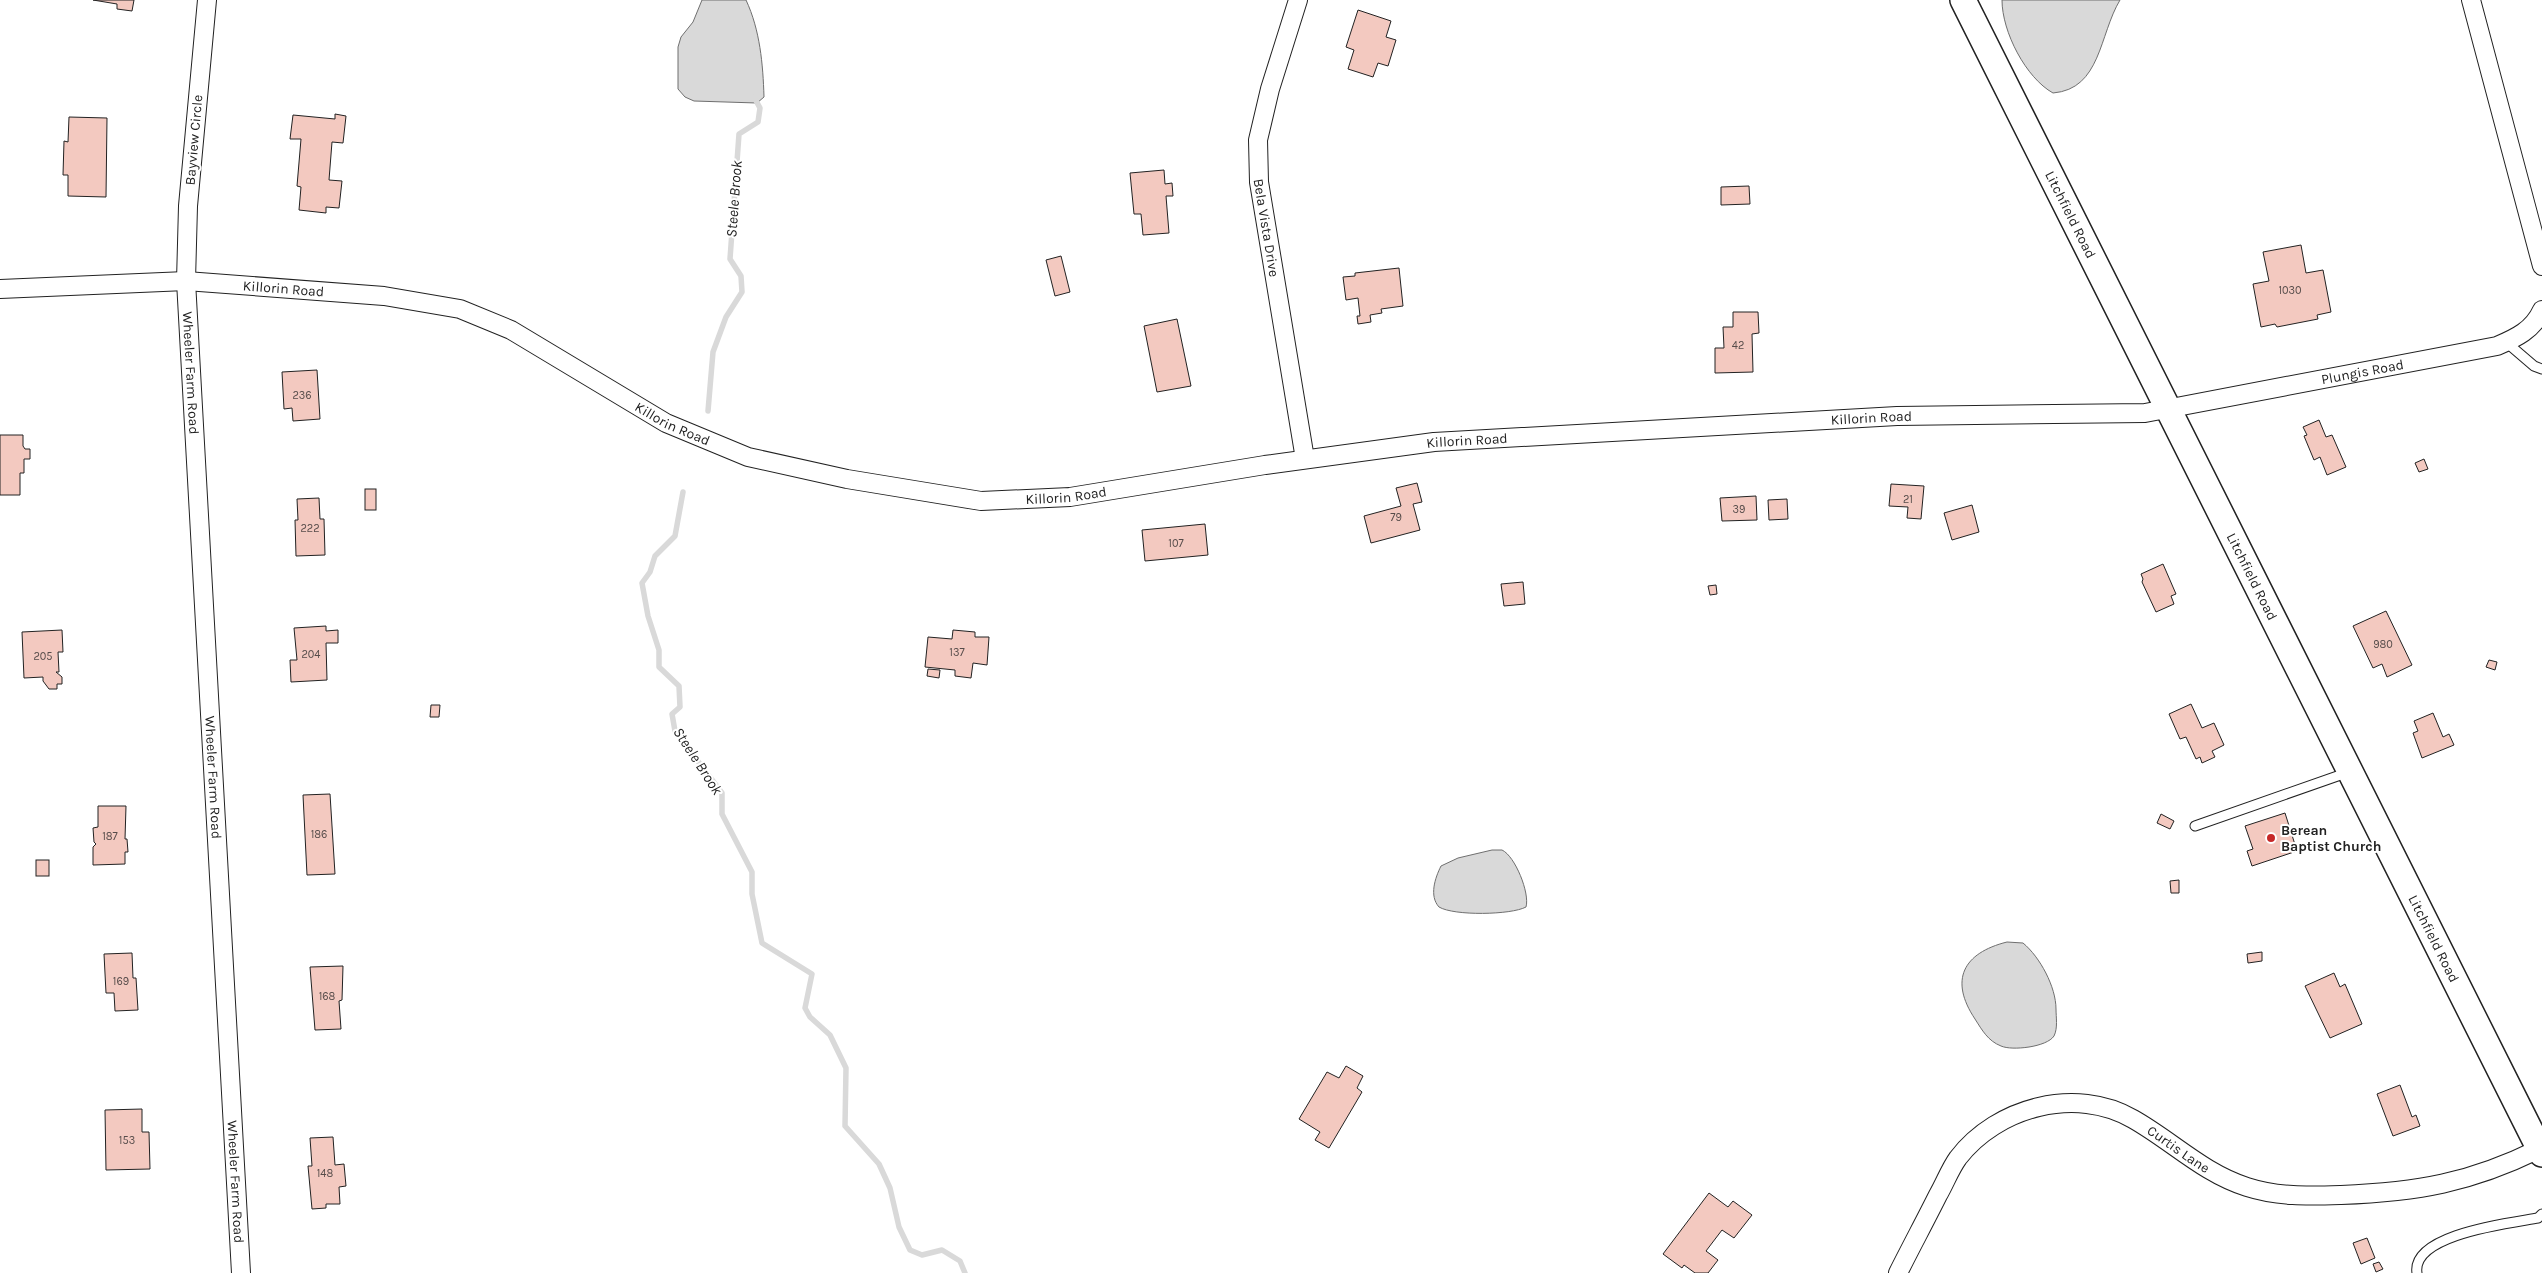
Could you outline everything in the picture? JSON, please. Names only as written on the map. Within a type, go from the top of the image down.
[{"type":"main road","name":"Litchfield Road","points":[[1963,0],[2541,1151]]},
{"type":"street","name":"Bayview Circle","points":[[186,281],[188,206],[207,0]]},
{"type":"street","name":"Bela Vista Drive","points":[[1298,0],[1270,89],[1258,140],[1259,182],[1305,459]]},
{"type":"street","points":[[2470,0],[2542,266]]},
{"type":"street","name":"Killorin Road","points":[[0,289],[186,281],[384,296],[460,309],[511,330],[666,423],[748,456],[847,479],[981,501],[1070,498],[1305,459],[1434,442],[1897,416],[2145,413],[2169,410]]},
{"type":"street","name":"Wheeler Farm Road","points":[[186,281],[241,1273]]},
{"type":"street","name":"Plungis Road","points":[[2169,410],[2497,346],[2521,335],[2538,319],[2542,310]]},
{"type":"street","name":"Curtis Lane","points":[[1898,1273],[1957,1159],[1979,1136],[2006,1120],[2026,1110],[2050,1104],[2080,1104],[2116,1112],[2132,1118],[2211,1173],[2244,1187],[2272,1195],[2303,1196],[2382,1193],[2434,1187],[2482,1174],[2541,1151]]},
{"type":"lane","points":[[2506,342],[2534,366],[2542,368]]},
{"type":"lane","points":[[2196,826],[2351,771]]},
{"type":"lane","points":[[2417,1273],[2416,1269],[2426,1250],[2450,1236],[2538,1218],[2542,1214]]},
{"type":"shaded area","points":[[702,0],[746,0],[755,23],[762,60],[764,97],[757,103],[694,101],[685,97],[678,89],[678,47],[681,37],[693,22]]},
{"type":"shaded area","points":[[2002,0],[2120,0],[2090,71],[2081,82],[2069,89],[2053,93],[2034,77],[2017,53],[2006,26]]},
{"type":"shaded area","points":[[1492,850],[1502,850],[1512,859],[1524,884],[1527,901],[1526,907],[1508,912],[1469,913],[1446,910],[1439,907],[1434,898],[1434,892],[1435,881],[1441,866],[1458,858]]},
{"type":"shaded area","points":[[2007,942],[2023,943],[2041,964],[2050,982],[2055,1000],[2056,1026],[2054,1036],[2044,1043],[2029,1047],[2013,1048],[2001,1046],[1986,1035],[1967,1005],[1962,980],[1965,970],[1980,953]]},
{"type":"building","points":[[93,0],[134,0],[132,11],[117,9],[117,4]]},
{"type":"building","points":[[1358,10],[1391,21],[1386,37],[1396,40],[1388,66],[1378,63],[1373,77],[1348,69],[1354,50],[1346,47]]},
{"type":"building","points":[[335,114],[346,116],[343,143],[332,142],[329,180],[342,181],[339,208],[326,207],[326,213],[299,210],[301,187],[297,186],[301,139],[290,139],[293,115],[335,119]]},
{"type":"building","points":[[69,117],[107,118],[106,197],[68,196],[68,175],[63,175],[64,141],[68,142]]},
{"type":"building","points":[[1164,170],[1165,184],[1172,183],[1173,196],[1166,196],[1169,233],[1143,235],[1141,214],[1134,214],[1130,173]]},
{"type":"building","points":[[1749,186],[1750,204],[1721,205],[1721,187]]},
{"type":"building","points":[[2301,245],[2306,273],[2323,270],[2331,312],[2317,315],[2318,319],[2277,327],[2275,324],[2261,327],[2253,284],[2269,281],[2263,252]]},
{"type":"building","points":[[1061,256],[1070,292],[1055,296],[1046,260]]},
{"type":"building","points":[[1399,268],[1403,306],[1381,309],[1382,313],[1370,315],[1371,322],[1358,324],[1357,316],[1360,316],[1358,298],[1346,300],[1343,277],[1355,276],[1355,273]]},
{"type":"building","points":[[1733,312],[1758,312],[1759,333],[1752,334],[1753,372],[1715,373],[1715,348],[1724,348],[1723,327],[1733,327]]},
{"type":"building","points":[[1177,319],[1191,386],[1157,392],[1144,326]]},
{"type":"building","points":[[317,370],[320,419],[293,421],[292,408],[284,409],[282,372]]},
{"type":"building","points":[[2319,420],[2326,437],[2332,435],[2346,467],[2327,475],[2320,457],[2314,460],[2304,436],[2307,435],[2303,427]]},
{"type":"building","points":[[0,435],[23,435],[23,446],[25,449],[30,449],[30,459],[24,459],[24,473],[20,473],[20,495],[0,495]]},
{"type":"building","points":[[2424,459],[2428,469],[2419,472],[2415,463]]},
{"type":"building","points":[[1417,483],[1422,502],[1413,504],[1420,530],[1371,543],[1364,516],[1401,506],[1396,488]]},
{"type":"building","points":[[1891,484],[1924,486],[1921,519],[1907,518],[1908,507],[1889,506]]},
{"type":"building","points":[[365,489],[376,489],[376,510],[365,510]]},
{"type":"building","points":[[1756,496],[1757,520],[1722,521],[1720,498]]},
{"type":"building","points":[[319,498],[320,519],[324,519],[325,555],[296,556],[295,520],[298,520],[297,499]]},
{"type":"building","points":[[1787,499],[1788,519],[1769,520],[1768,500]]},
{"type":"building","points":[[1972,505],[1979,532],[1952,540],[1944,513]]},
{"type":"building","points":[[1205,524],[1208,555],[1145,561],[1142,530]]},
{"type":"building","points":[[2163,564],[2176,594],[2171,596],[2174,604],[2156,612],[2142,582],[2141,574]]},
{"type":"building","points":[[1523,582],[1525,604],[1504,606],[1501,584]]},
{"type":"building","points":[[1716,585],[1717,594],[1710,595],[1708,586]]},
{"type":"building","points":[[2386,611],[2412,665],[2387,677],[2382,664],[2373,668],[2353,626]]},
{"type":"building","points":[[326,626],[326,631],[338,630],[338,643],[326,643],[327,680],[291,682],[290,660],[297,660],[294,628]]},
{"type":"building","points":[[62,630],[63,652],[58,652],[59,672],[56,672],[62,677],[62,684],[57,684],[57,689],[49,689],[43,681],[43,677],[24,678],[22,632]]},
{"type":"building","points":[[953,630],[975,632],[975,637],[989,637],[987,665],[973,663],[971,678],[955,676],[955,670],[925,667],[928,637],[952,639]]},
{"type":"building","points":[[2489,660],[2497,662],[2495,670],[2486,667]]},
{"type":"building","points":[[928,669],[940,670],[939,678],[927,676]]},
{"type":"building","points":[[2191,704],[2202,728],[2214,723],[2224,745],[2212,751],[2215,757],[2202,763],[2200,757],[2196,759],[2186,737],[2180,739],[2169,714]]},
{"type":"building","points":[[431,705],[440,705],[439,717],[430,717]]},
{"type":"building","points":[[2433,713],[2443,737],[2449,734],[2454,745],[2422,758],[2413,733],[2418,731],[2414,721]]},
{"type":"building","points":[[330,794],[335,874],[307,875],[303,795]]},
{"type":"building","points":[[98,806],[126,806],[125,839],[127,839],[128,852],[125,852],[125,864],[93,865],[93,847],[96,844],[94,842],[93,828],[98,827]]},
{"type":"building","name":"Berean Baptist Church","points":[[2285,813],[2297,851],[2252,866],[2247,851],[2253,849],[2245,826]]},
{"type":"building","points":[[2161,814],[2174,821],[2170,829],[2157,823]]},
{"type":"building","points":[[36,860],[49,860],[49,876],[36,876]]},
{"type":"building","points":[[2179,880],[2179,893],[2171,893],[2170,881]]},
{"type":"building","points":[[2262,952],[2262,961],[2248,963],[2247,954]]},
{"type":"building","points":[[132,953],[133,978],[136,978],[138,1010],[115,1011],[114,993],[106,993],[104,954]]},
{"type":"building","points":[[343,966],[342,1000],[339,1001],[341,1029],[315,1030],[310,967]]},
{"type":"building","points":[[2334,973],[2340,987],[2345,984],[2362,1024],[2330,1038],[2305,986]]},
{"type":"building","points":[[1346,1066],[1363,1076],[1357,1088],[1362,1092],[1329,1148],[1315,1140],[1320,1132],[1299,1119],[1327,1072],[1339,1078]]},
{"type":"building","points":[[2400,1085],[2412,1117],[2416,1115],[2420,1126],[2393,1136],[2377,1094]]},
{"type":"building","points":[[142,1109],[142,1132],[149,1132],[150,1169],[106,1170],[105,1110]]},
{"type":"building","points":[[333,1137],[335,1165],[344,1164],[346,1186],[339,1187],[340,1204],[326,1204],[326,1208],[312,1209],[308,1166],[312,1166],[310,1138]]},
{"type":"building","points":[[1709,1193],[1728,1207],[1733,1201],[1752,1215],[1734,1238],[1722,1230],[1706,1251],[1718,1260],[1708,1273],[1695,1273],[1684,1265],[1682,1268],[1663,1254]]},
{"type":"building","points":[[2367,1238],[2375,1258],[2361,1264],[2353,1243]]},
{"type":"building","points":[[2379,1262],[2383,1269],[2376,1272],[2373,1264]]},
{"type":"waterway","name":"Steele Brook","points":[[708,411],[713,352],[726,317],[742,292],[741,276],[730,259],[739,134],[758,122],[760,108],[754,97]]},
{"type":"waterway","name":"Steele Brook","points":[[683,492],[675,536],[655,556],[650,572],[642,583],[648,616],[659,650],[659,667],[679,686],[680,707],[672,714],[675,731],[722,793],[722,814],[752,872],[752,894],[762,943],[812,974],[805,1008],[810,1017],[830,1035],[846,1068],[845,1126],[879,1164],[890,1188],[899,1227],[910,1250],[922,1255],[942,1250],[960,1261],[965,1273]]},
{"type":"place","name":"Berean Baptist Church","points":[[2271,838]]}]
